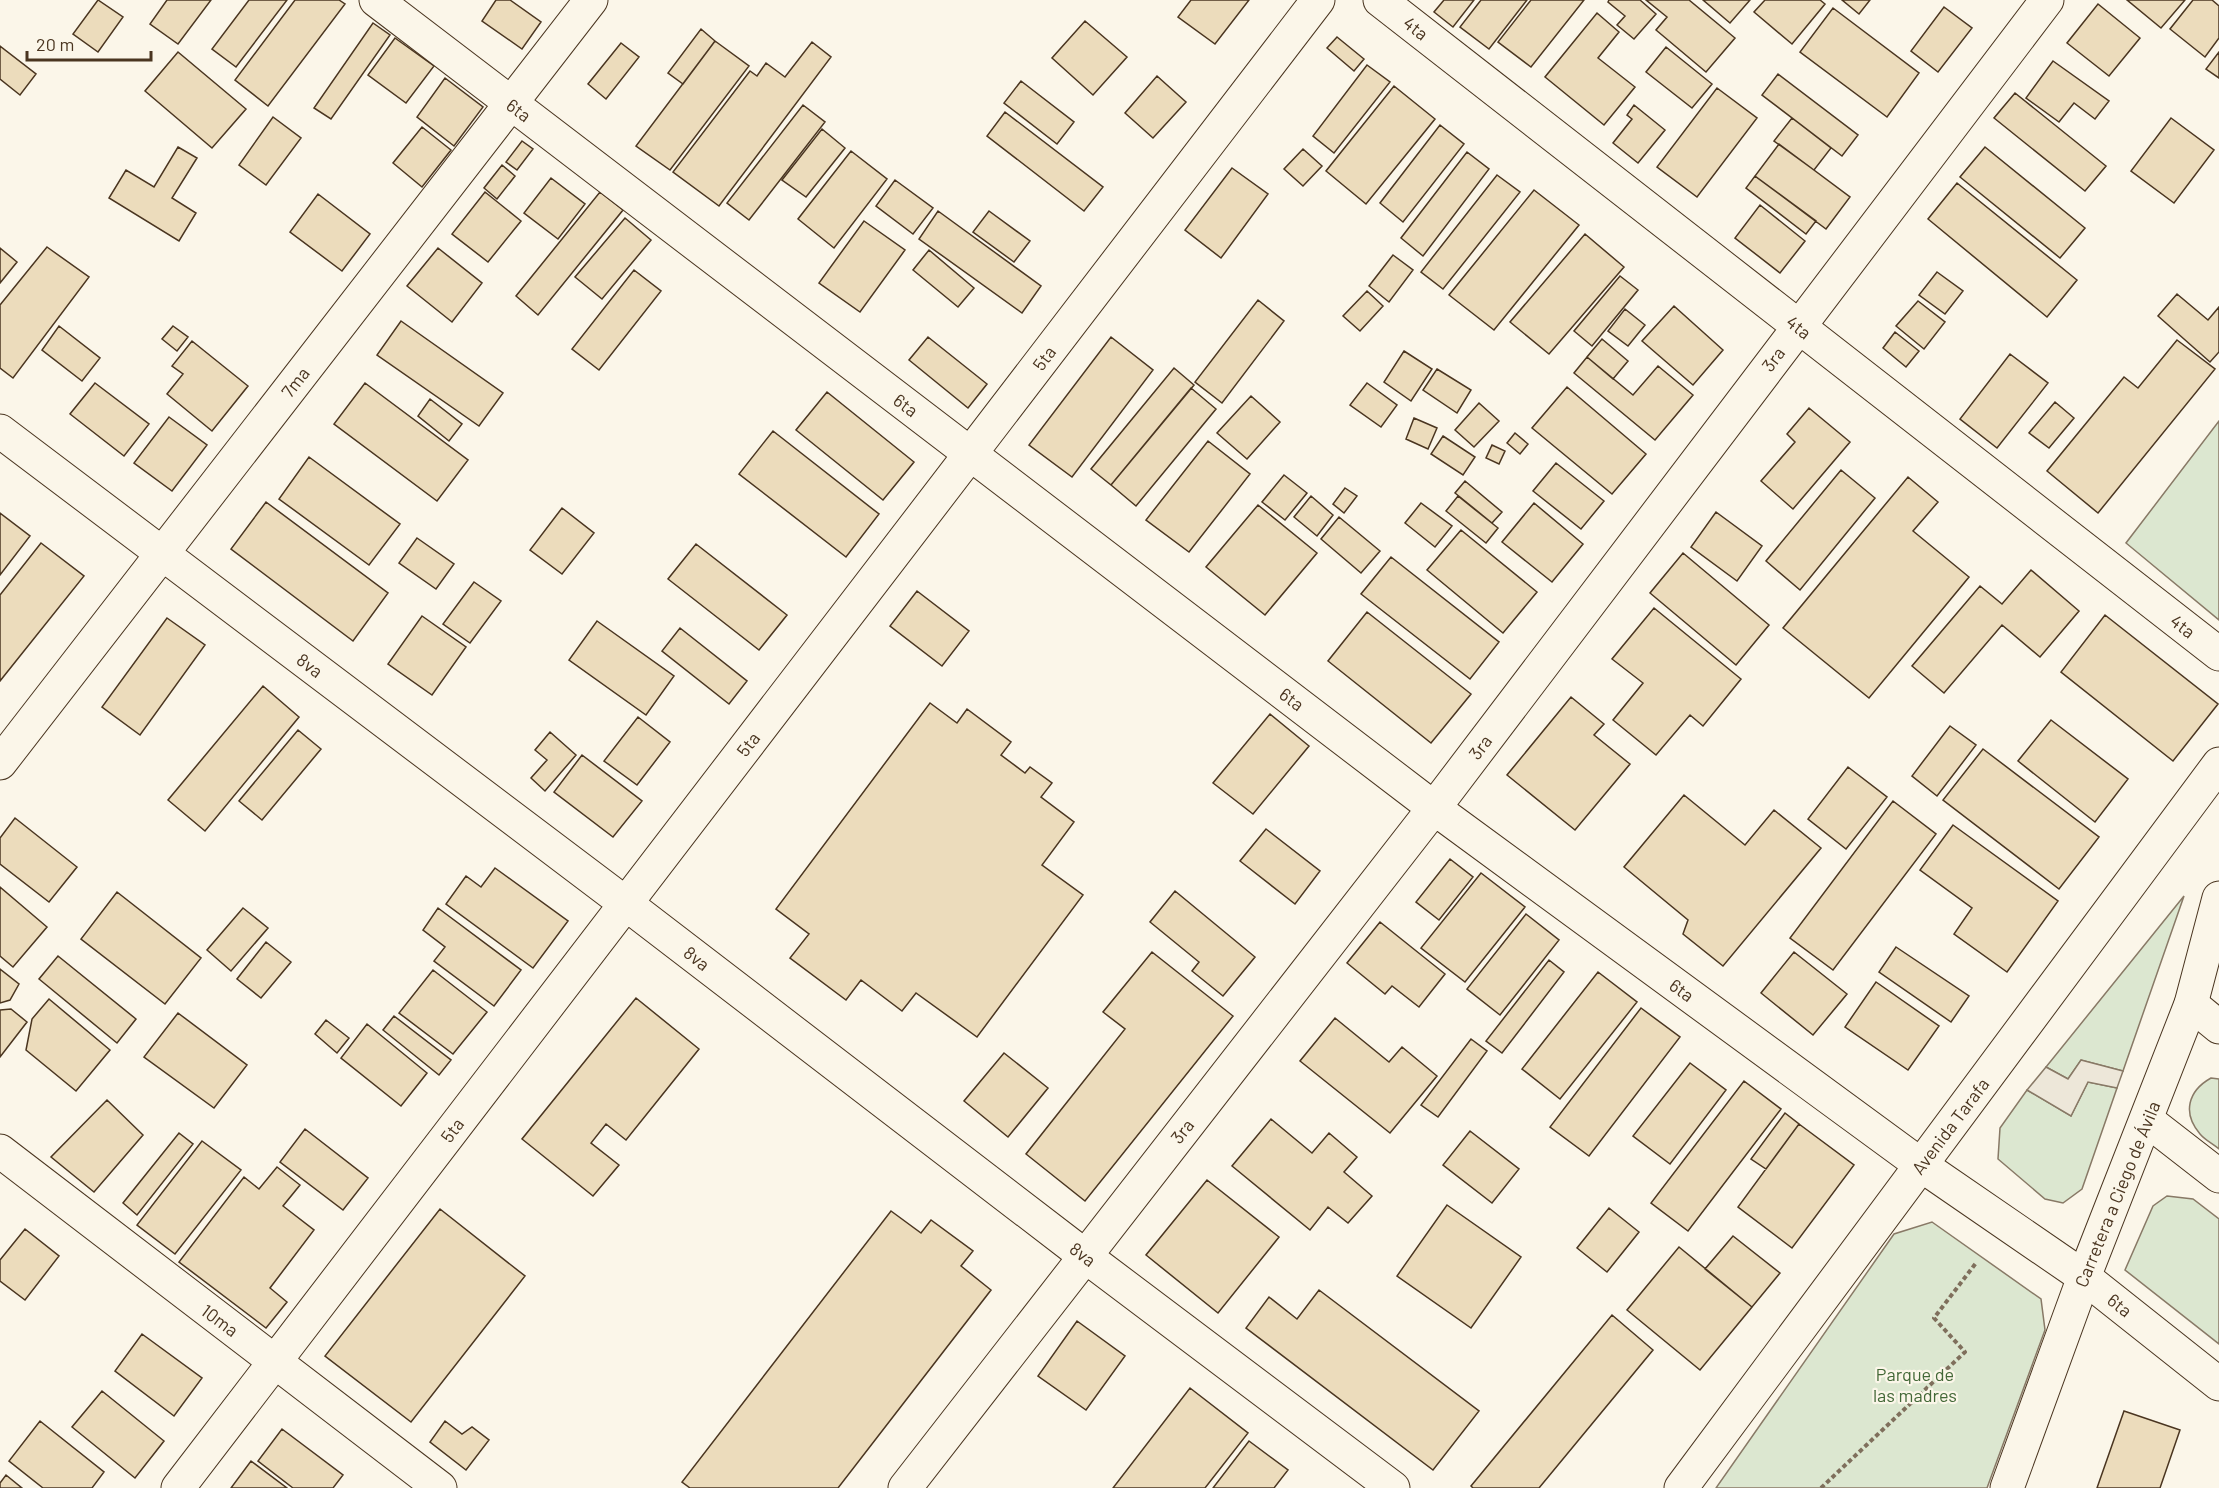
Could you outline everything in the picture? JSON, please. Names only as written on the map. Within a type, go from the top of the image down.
[{"type":"street","name":"6ta","points":[[376,0],[1434,808],[1922,1165],[2084,1277],[2219,1384]]},
{"type":"street","name":"7ma","points":[[0,764],[591,0]]},
{"type":"street","name":"5ta","points":[[178,1488],[1318,0]]},
{"type":"street","name":"4ta","points":[[1380,0],[2219,654]]},
{"type":"street","name":"3ra","points":[[905,1488],[1434,808],[2047,0]]},
{"type":"street","name":"8va","points":[[0,431],[625,903],[1084,1256],[1394,1488]]},
{"type":"street","name":"Avenida Tarafa","points":[[1681,1488],[2219,764]]},
{"type":"street","name":"Carretera a Ciego de Ávila","points":[[2007,1488],[2084,1277],[2191,1004],[2219,898]]},
{"type":"street","points":[[2191,1004],[2219,1027]]},
{"type":"street","points":[[2147,1120],[2219,1176]]},
{"type":"street","name":"10ma","points":[[0,1151],[440,1488]]},
{"type":"path","points":[[1821,1488],[1965,1352],[1934,1318],[1977,1263]]},
{"type":"green space","points":[[2219,421],[2219,620],[2126,543]]},
{"type":"green space","points":[[2184,896],[2123,1071],[2081,1060],[2068,1079],[2046,1067]]},
{"type":"green space","points":[[2211,1078],[2219,1079],[2219,1149],[2200,1134],[2194,1126],[2190,1110],[2190,1103],[2197,1089]]},
{"type":"green space","points":[[2088,1082],[2117,1088],[2082,1189],[2063,1203],[2045,1199],[1998,1159],[2000,1128],[2027,1090],[2071,1116]]},
{"type":"green space","points":[[2167,1196],[2193,1199],[2219,1219],[2219,1344],[2125,1270],[2153,1206]]},
{"type":"green space","name":"Parque de las madres","points":[[1932,1222],[2041,1299],[2045,1330],[1987,1488],[1716,1488],[1894,1234]]},
{"type":"shaded area","points":[[2081,1060],[2123,1071],[2117,1088],[2088,1082],[2071,1116],[2027,1090],[2046,1067],[2068,1079]]},
{"type":"building","points":[[98,0],[123,17],[98,52],[73,34]]},
{"type":"building","points":[[167,0],[211,0],[178,44],[150,24]]},
{"type":"building","points":[[249,0],[287,0],[236,67],[212,49]]},
{"type":"building","points":[[295,0],[339,0],[345,4],[268,106],[235,80]]},
{"type":"building","points":[[496,0],[510,0],[541,22],[522,49],[482,21]]},
{"type":"building","points":[[1191,0],[1249,0],[1215,44],[1178,17]]},
{"type":"building","points":[[1444,0],[1474,0],[1453,27],[1434,12]]},
{"type":"building","points":[[1481,0],[1527,0],[1489,49],[1460,27]]},
{"type":"building","points":[[1531,0],[1584,0],[1531,67],[1498,42]]},
{"type":"building","points":[[1609,0],[1640,0],[1656,14],[1634,39],[1617,25],[1625,16],[1608,2]]},
{"type":"building","points":[[1646,0],[1689,0],[1735,38],[1706,72],[1656,30],[1667,17]]},
{"type":"building","points":[[1703,0],[1750,0],[1730,23]]},
{"type":"building","points":[[1765,0],[1820,0],[1825,4],[1792,44],[1754,12]]},
{"type":"building","points":[[1842,0],[1870,0],[1859,14]]},
{"type":"building","points":[[2127,0],[2185,0],[2161,28]]},
{"type":"building","points":[[2193,0],[2212,0],[2219,6],[2219,38],[2205,57],[2170,29]]},
{"type":"building","points":[[2098,4],[2140,38],[2109,76],[2067,43]]},
{"type":"building","points":[[1944,7],[1972,28],[1938,72],[1911,51]]},
{"type":"building","points":[[1833,8],[1919,73],[1887,117],[1800,52]]},
{"type":"building","points":[[1597,13],[1619,32],[1598,58],[1635,87],[1604,125],[1545,77]]},
{"type":"building","points":[[1085,21],[1127,57],[1093,95],[1052,58]]},
{"type":"building","points":[[373,23],[390,35],[331,119],[314,108]]},
{"type":"building","points":[[701,29],[715,41],[683,84],[668,73]]},
{"type":"building","points":[[1337,37],[1364,59],[1354,71],[1327,48]]},
{"type":"building","points":[[395,38],[434,66],[406,103],[368,75]]},
{"type":"building","points":[[715,41],[749,66],[670,170],[636,146]]},
{"type":"building","points":[[812,42],[831,57],[719,206],[673,172],[750,71],[757,76],[766,63],[785,77]]},
{"type":"building","points":[[621,43],[639,57],[606,99],[588,84]]},
{"type":"building","points":[[0,46],[36,74],[20,95],[0,79]]},
{"type":"building","points":[[1666,47],[1712,84],[1692,108],[1646,72]]},
{"type":"building","points":[[178,52],[246,109],[212,148],[145,91]]},
{"type":"building","points":[[2219,52],[2219,78],[2206,69]]},
{"type":"building","points":[[2053,61],[2109,101],[2095,119],[2074,103],[2059,122],[2026,98]]},
{"type":"building","points":[[1367,65],[1390,82],[1334,153],[1313,136]]},
{"type":"building","points":[[1778,74],[1858,135],[1842,156],[1762,95]]},
{"type":"building","points":[[1157,76],[1186,102],[1153,138],[1125,113]]},
{"type":"building","points":[[445,78],[483,107],[454,146],[417,117]]},
{"type":"building","points":[[1021,81],[1074,122],[1057,144],[1004,103]]},
{"type":"building","points":[[1394,86],[1435,119],[1366,204],[1326,171]]},
{"type":"building","points":[[1717,88],[1757,118],[1697,197],[1657,167]]},
{"type":"building","points":[[2015,93],[2106,166],[2085,191],[1994,118]]},
{"type":"building","points":[[803,105],[825,122],[749,220],[727,203]]},
{"type":"building","points":[[1634,105],[1665,130],[1638,163],[1613,143],[1632,119],[1627,115]]},
{"type":"building","points":[[1005,112],[1103,187],[1084,211],[987,136]]},
{"type":"building","points":[[273,117],[301,138],[266,185],[239,165]]},
{"type":"building","points":[[1792,118],[1831,148],[1814,170],[1774,141]]},
{"type":"building","points":[[2171,118],[2214,150],[2174,203],[2131,171]]},
{"type":"building","points":[[1440,125],[1464,144],[1403,222],[1380,203]]},
{"type":"building","points":[[422,127],[451,150],[422,187],[393,163]]},
{"type":"building","points":[[822,129],[845,148],[806,197],[782,180]]},
{"type":"building","points":[[522,141],[533,149],[517,170],[506,162]]},
{"type":"building","points":[[1779,144],[1850,197],[1826,229],[1755,176]]},
{"type":"building","points":[[178,147],[197,158],[172,198],[196,213],[179,241],[109,198],[126,170],[154,187]]},
{"type":"building","points":[[1985,147],[2085,228],[2060,258],[1960,177]]},
{"type":"building","points":[[1303,149],[1322,166],[1303,186],[1284,169]]},
{"type":"building","points":[[851,151],[887,179],[834,248],[798,219]]},
{"type":"building","points":[[1467,152],[1489,169],[1423,256],[1401,238]]},
{"type":"building","points":[[502,165],[515,176],[497,199],[484,188]]},
{"type":"building","points":[[1232,168],[1268,194],[1221,258],[1185,230]]},
{"type":"building","points":[[1497,175],[1520,192],[1443,289],[1421,272]]},
{"type":"building","points":[[1755,176],[1816,221],[1806,234],[1746,188]]},
{"type":"building","points":[[551,178],[585,204],[558,239],[524,213]]},
{"type":"building","points":[[895,180],[933,208],[913,234],[876,206]]},
{"type":"building","points":[[1957,183],[2077,280],[2047,317],[1928,219]]},
{"type":"building","points":[[1534,190],[1579,225],[1494,330],[1449,295]]},
{"type":"building","points":[[485,192],[521,221],[488,262],[452,234]]},
{"type":"building","points":[[600,192],[623,210],[538,315],[516,296]]},
{"type":"building","points":[[318,194],[370,234],[342,271],[290,232]]},
{"type":"building","points":[[1760,205],[1805,241],[1780,273],[1735,238]]},
{"type":"building","points":[[938,211],[1041,286],[1022,313],[919,239]]},
{"type":"building","points":[[989,211],[1030,241],[1014,262],[973,232]]},
{"type":"building","points":[[625,218],[651,240],[602,299],[575,277]]},
{"type":"building","points":[[864,221],[905,250],[860,312],[819,283]]},
{"type":"building","points":[[1585,234],[1624,267],[1549,354],[1510,322]]},
{"type":"building","points":[[47,247],[89,277],[13,378],[0,368],[0,305]]},
{"type":"building","points":[[0,248],[17,262],[0,283]]},
{"type":"building","points":[[438,248],[482,283],[452,322],[407,286]]},
{"type":"building","points":[[929,250],[974,288],[958,307],[913,270]]},
{"type":"building","points":[[1393,255],[1413,270],[1389,302],[1369,286]]},
{"type":"building","points":[[634,270],[661,291],[599,370],[572,349]]},
{"type":"building","points":[[1937,272],[1963,291],[1945,314],[1919,295]]},
{"type":"building","points":[[1620,276],[1638,290],[1592,346],[1574,331]]},
{"type":"building","points":[[1367,291],[1383,306],[1360,331],[1343,316]]},
{"type":"building","points":[[2177,294],[2208,320],[2219,307],[2219,352],[2210,362],[2158,316]]},
{"type":"building","points":[[1258,300],[1284,321],[1222,403],[1195,382]]},
{"type":"building","points":[[1918,301],[1945,322],[1924,349],[1896,326]]},
{"type":"building","points":[[1674,306],[1723,350],[1693,385],[1642,341]]},
{"type":"building","points":[[1625,309],[1645,325],[1628,346],[1608,331]]},
{"type":"building","points":[[401,321],[503,393],[479,426],[377,355]]},
{"type":"building","points":[[59,326],[100,358],[82,381],[42,350]]},
{"type":"building","points":[[173,326],[188,337],[177,351],[162,339]]},
{"type":"building","points":[[1895,332],[1919,351],[1906,367],[1883,348]]},
{"type":"building","points":[[928,337],[987,384],[968,408],[909,360]]},
{"type":"building","points":[[1111,337],[1153,370],[1072,477],[1029,445]]},
{"type":"building","points":[[1602,339],[1628,361],[1613,379],[1587,357]]},
{"type":"building","points":[[2177,340],[2215,369],[2098,513],[2047,471],[2124,377],[2138,388]]},
{"type":"building","points":[[192,341],[248,386],[212,431],[167,394],[183,374],[172,366]]},
{"type":"building","points":[[1404,351],[1432,369],[1411,401],[1384,382]]},
{"type":"building","points":[[2010,354],[2048,383],[1997,448],[1960,419]]},
{"type":"building","points":[[1587,357],[1633,395],[1658,366],[1693,395],[1655,440],[1574,373]]},
{"type":"building","points":[[1174,368],[1194,385],[1111,485],[1091,469]]},
{"type":"building","points":[[1437,369],[1471,390],[1457,413],[1423,390]]},
{"type":"building","points":[[95,383],[149,424],[124,456],[70,414]]},
{"type":"building","points":[[365,383],[468,460],[437,501],[334,424]]},
{"type":"building","points":[[1367,383],[1397,405],[1381,427],[1350,405]]},
{"type":"building","points":[[1567,387],[1646,454],[1612,494],[1532,428]]},
{"type":"building","points":[[1191,388],[1216,409],[1136,506],[1111,485]]},
{"type":"building","points":[[827,392],[914,462],[883,500],[796,430]]},
{"type":"building","points":[[1251,396],[1280,422],[1247,459],[1217,433]]},
{"type":"building","points":[[430,399],[462,424],[449,441],[418,416]]},
{"type":"building","points":[[2055,402],[2074,418],[2049,448],[2029,433]]},
{"type":"building","points":[[1479,403],[1499,421],[1474,447],[1455,430]]},
{"type":"building","points":[[1809,408],[1850,442],[1793,509],[1761,481],[1795,442],[1787,434]]},
{"type":"building","points":[[169,417],[207,445],[172,491],[134,463]]},
{"type":"building","points":[[1414,418],[1437,428],[1428,449],[1406,439]]},
{"type":"building","points":[[773,431],[879,514],[846,557],[739,474]]},
{"type":"building","points":[[1515,433],[1528,444],[1520,454],[1507,443]]},
{"type":"building","points":[[1443,436],[1475,457],[1463,475],[1431,454]]},
{"type":"building","points":[[1208,441],[1250,474],[1189,552],[1146,520]]},
{"type":"building","points":[[1492,445],[1505,451],[1499,464],[1486,458]]},
{"type":"building","points":[[309,457],[400,524],[369,565],[279,499]]},
{"type":"building","points":[[1556,463],[1604,501],[1581,529],[1533,491]]},
{"type":"building","points":[[1841,470],[1875,498],[1800,590],[1766,561]]},
{"type":"building","points":[[1284,475],[1307,493],[1285,520],[1262,502]]},
{"type":"building","points":[[1908,477],[1938,502],[1913,531],[1969,577],[1869,698],[1783,628]]},
{"type":"building","points":[[1465,481],[1502,512],[1492,523],[1455,493]]},
{"type":"building","points":[[1345,488],[1357,496],[1344,513],[1333,504]]},
{"type":"building","points":[[1311,496],[1333,515],[1317,536],[1294,517]]},
{"type":"building","points":[[1458,496],[1498,528],[1486,543],[1446,511]]},
{"type":"building","points":[[266,502],[388,593],[353,641],[231,549]]},
{"type":"building","points":[[1421,503],[1452,526],[1435,547],[1405,523]]},
{"type":"building","points":[[1534,503],[1583,544],[1552,582],[1502,542]]},
{"type":"building","points":[[1258,505],[1317,553],[1265,615],[1206,567]]},
{"type":"building","points":[[562,508],[594,533],[562,574],[530,550]]},
{"type":"building","points":[[1716,512],[1762,546],[1737,581],[1691,547]]},
{"type":"building","points":[[0,513],[30,536],[0,575]]},
{"type":"building","points":[[1339,517],[1380,551],[1361,573],[1321,539]]},
{"type":"building","points":[[1461,530],[1537,592],[1503,633],[1427,570]]},
{"type":"building","points":[[417,538],[454,564],[436,589],[399,563]]},
{"type":"building","points":[[41,543],[84,576],[0,681],[0,595]]},
{"type":"building","points":[[696,544],[787,615],[759,650],[668,579]]},
{"type":"building","points":[[1683,553],[1769,625],[1736,665],[1650,593]]},
{"type":"building","points":[[1391,557],[1499,642],[1470,679],[1361,594]]},
{"type":"building","points":[[2031,570],[2079,611],[2040,657],[2002,625],[1944,693],[1912,666],[1980,586],[2002,604]]},
{"type":"building","points":[[474,582],[501,601],[470,643],[443,624]]},
{"type":"building","points":[[917,591],[969,631],[942,666],[890,626]]},
{"type":"building","points":[[1654,608],[1741,679],[1703,726],[1690,715],[1656,755],[1613,720],[1643,683],[1612,659]]},
{"type":"building","points":[[1367,612],[1471,694],[1431,743],[1328,661]]},
{"type":"building","points":[[2105,615],[2218,704],[2173,761],[2061,672]]},
{"type":"building","points":[[422,616],[466,647],[432,695],[388,664]]},
{"type":"building","points":[[167,618],[205,645],[140,735],[102,707]]},
{"type":"building","points":[[597,621],[674,676],[646,715],[569,660]]},
{"type":"building","points":[[680,628],[747,681],[729,704],[662,651]]},
{"type":"building","points":[[263,686],[299,717],[205,831],[168,800]]},
{"type":"building","points":[[1571,697],[1604,724],[1594,735],[1630,764],[1575,830],[1507,775]]},
{"type":"building","points":[[930,703],[957,723],[967,709],[1011,742],[1001,755],[1025,773],[1030,767],[1052,783],[1041,797],[1074,822],[1042,865],[1083,895],[977,1037],[916,993],[902,1011],[861,980],[846,1000],[790,958],[809,934],[776,909]]},
{"type":"building","points":[[1270,714],[1309,746],[1253,814],[1213,783]]},
{"type":"building","points":[[638,717],[670,742],[637,785],[604,761]]},
{"type":"building","points":[[2051,720],[2128,779],[2095,822],[2018,761]]},
{"type":"building","points":[[1950,726],[1976,745],[1937,796],[1912,776]]},
{"type":"building","points":[[298,730],[321,749],[262,820],[239,801]]},
{"type":"building","points":[[550,732],[576,755],[545,791],[531,778],[547,760],[535,750]]},
{"type":"building","points":[[1983,749],[2099,837],[2059,889],[1943,800]]},
{"type":"building","points":[[582,755],[642,801],[613,837],[554,792]]},
{"type":"building","points":[[1848,767],[1887,797],[1846,849],[1808,819]]},
{"type":"building","points":[[1684,795],[1745,845],[1774,810],[1821,848],[1723,966],[1683,934],[1688,920],[1624,867]]},
{"type":"building","points":[[1893,801],[1936,834],[1833,970],[1790,938]]},
{"type":"building","points":[[15,818],[77,867],[49,902],[0,864],[0,838]]},
{"type":"building","points":[[1953,825],[2058,901],[2007,972],[1954,934],[1972,908],[1920,870]]},
{"type":"building","points":[[1266,829],[1320,871],[1295,904],[1240,861]]},
{"type":"building","points":[[1450,859],[1473,877],[1439,920],[1416,902]]},
{"type":"building","points":[[495,868],[568,921],[533,968],[446,904],[466,876],[481,887]]},
{"type":"building","points":[[1481,873],[1525,907],[1465,982],[1421,948]]},
{"type":"building","points":[[0,887],[47,927],[13,967],[0,956]]},
{"type":"building","points":[[1175,891],[1255,957],[1223,996],[1192,971],[1199,962],[1150,922]]},
{"type":"building","points":[[117,892],[201,958],[165,1004],[81,939]]},
{"type":"building","points":[[243,908],[268,928],[231,971],[207,950]]},
{"type":"building","points":[[438,908],[521,970],[494,1006],[434,961],[445,947],[423,930]]},
{"type":"building","points":[[1526,914],[1559,940],[1500,1015],[1467,989]]},
{"type":"building","points":[[1380,922],[1445,974],[1419,1007],[1392,986],[1385,994],[1347,963]]},
{"type":"building","points":[[266,942],[291,962],[261,998],[237,979]]},
{"type":"building","points":[[1896,947],[1969,996],[1951,1022],[1879,972]]},
{"type":"building","points":[[1152,952],[1233,1016],[1085,1201],[1026,1154],[1125,1029],[1103,1012]]},
{"type":"building","points":[[1794,952],[1847,994],[1813,1035],[1761,993]]},
{"type":"building","points":[[58,956],[136,1019],[117,1043],[39,979]]},
{"type":"building","points":[[1549,960],[1564,972],[1502,1053],[1486,1041]]},
{"type":"building","points":[[0,969],[19,984],[10,1000],[0,1003]]},
{"type":"building","points":[[433,970],[487,1012],[453,1054],[399,1013]]},
{"type":"building","points":[[1598,972],[1637,1002],[1560,1099],[1522,1069]]},
{"type":"building","points":[[1876,982],[1939,1026],[1908,1070],[1845,1027]]},
{"type":"building","points":[[636,998],[699,1049],[626,1140],[606,1124],[591,1143],[619,1165],[593,1196],[522,1139]]},
{"type":"building","points":[[49,999],[110,1050],[76,1091],[26,1050],[32,1019]]},
{"type":"building","points":[[1641,1008],[1680,1037],[1589,1156],[1550,1127]]},
{"type":"building","points":[[11,1009],[27,1022],[0,1057],[0,1010]]},
{"type":"building","points":[[178,1013],[247,1065],[214,1108],[144,1057]]},
{"type":"building","points":[[394,1016],[451,1060],[439,1075],[383,1030]]},
{"type":"building","points":[[1335,1018],[1389,1062],[1402,1047],[1437,1076],[1390,1133],[1300,1061]]},
{"type":"building","points":[[326,1020],[349,1038],[337,1053],[315,1034]]},
{"type":"building","points":[[367,1024],[427,1073],[401,1106],[341,1058]]},
{"type":"building","points":[[1471,1039],[1487,1051],[1438,1117],[1421,1105]]},
{"type":"building","points":[[1004,1053],[1048,1088],[1008,1137],[964,1101]]},
{"type":"building","points":[[1690,1063],[1726,1090],[1670,1164],[1633,1136]]},
{"type":"building","points":[[1744,1081],[1781,1109],[1688,1231],[1651,1203]]},
{"type":"building","points":[[107,1100],[143,1135],[94,1192],[51,1157]]},
{"type":"building","points":[[1785,1113],[1799,1124],[1766,1169],[1751,1159]]},
{"type":"building","points":[[1271,1119],[1312,1153],[1329,1133],[1357,1157],[1344,1172],[1372,1196],[1348,1223],[1328,1207],[1310,1230],[1232,1166]]},
{"type":"building","points":[[1799,1124],[1854,1165],[1792,1248],[1738,1207]]},
{"type":"building","points":[[305,1129],[368,1178],[343,1210],[280,1162]]},
{"type":"building","points":[[1470,1131],[1519,1169],[1492,1203],[1443,1165]]},
{"type":"building","points":[[179,1133],[193,1144],[137,1215],[123,1203]]},
{"type":"building","points":[[202,1141],[241,1170],[175,1254],[137,1225]]},
{"type":"building","points":[[277,1167],[300,1185],[283,1206],[314,1230],[270,1288],[287,1302],[266,1328],[179,1262],[244,1177],[259,1189]]},
{"type":"building","points":[[1207,1180],[1279,1237],[1218,1313],[1146,1255]]},
{"type":"building","points":[[1447,1205],[1521,1257],[1471,1328],[1397,1276]]},
{"type":"building","points":[[1609,1208],[1639,1232],[1607,1272],[1577,1248]]},
{"type":"building","points":[[440,1209],[525,1276],[411,1422],[325,1356]]},
{"type":"building","points":[[891,1211],[921,1233],[931,1220],[973,1251],[961,1266],[991,1290],[838,1488],[690,1488],[682,1482]]},
{"type":"building","points":[[25,1229],[59,1256],[25,1300],[0,1281],[0,1260]]},
{"type":"building","points":[[1733,1236],[1780,1273],[1752,1307],[1705,1269]]},
{"type":"building","points":[[1679,1247],[1752,1307],[1700,1370],[1627,1310]]},
{"type":"building","points":[[1319,1290],[1479,1411],[1433,1470],[1246,1328],[1269,1297],[1297,1319]]},
{"type":"building","points":[[1612,1315],[1653,1350],[1539,1488],[1473,1488],[1471,1486]]},
{"type":"building","points":[[1077,1321],[1125,1356],[1086,1410],[1038,1376]]},
{"type":"building","points":[[142,1334],[202,1378],[174,1416],[115,1371]]},
{"type":"building","points":[[1190,1388],[1248,1433],[1205,1488],[1113,1488]]},
{"type":"building","points":[[102,1391],[164,1441],[135,1478],[72,1427]]},
{"type":"building","points":[[2124,1411],[2180,1430],[2160,1488],[2097,1488]]},
{"type":"building","points":[[40,1421],[104,1472],[92,1488],[43,1488],[9,1461]]},
{"type":"building","points":[[445,1421],[462,1434],[472,1427],[489,1440],[466,1470],[430,1442]]},
{"type":"building","points":[[282,1429],[343,1475],[333,1488],[293,1488],[258,1461]]},
{"type":"building","points":[[1249,1441],[1288,1470],[1274,1488],[1213,1488]]},
{"type":"building","points":[[251,1461],[287,1488],[231,1488]]},
{"type":"building","points":[[6,1475],[22,1488],[0,1488],[0,1483]]}]
